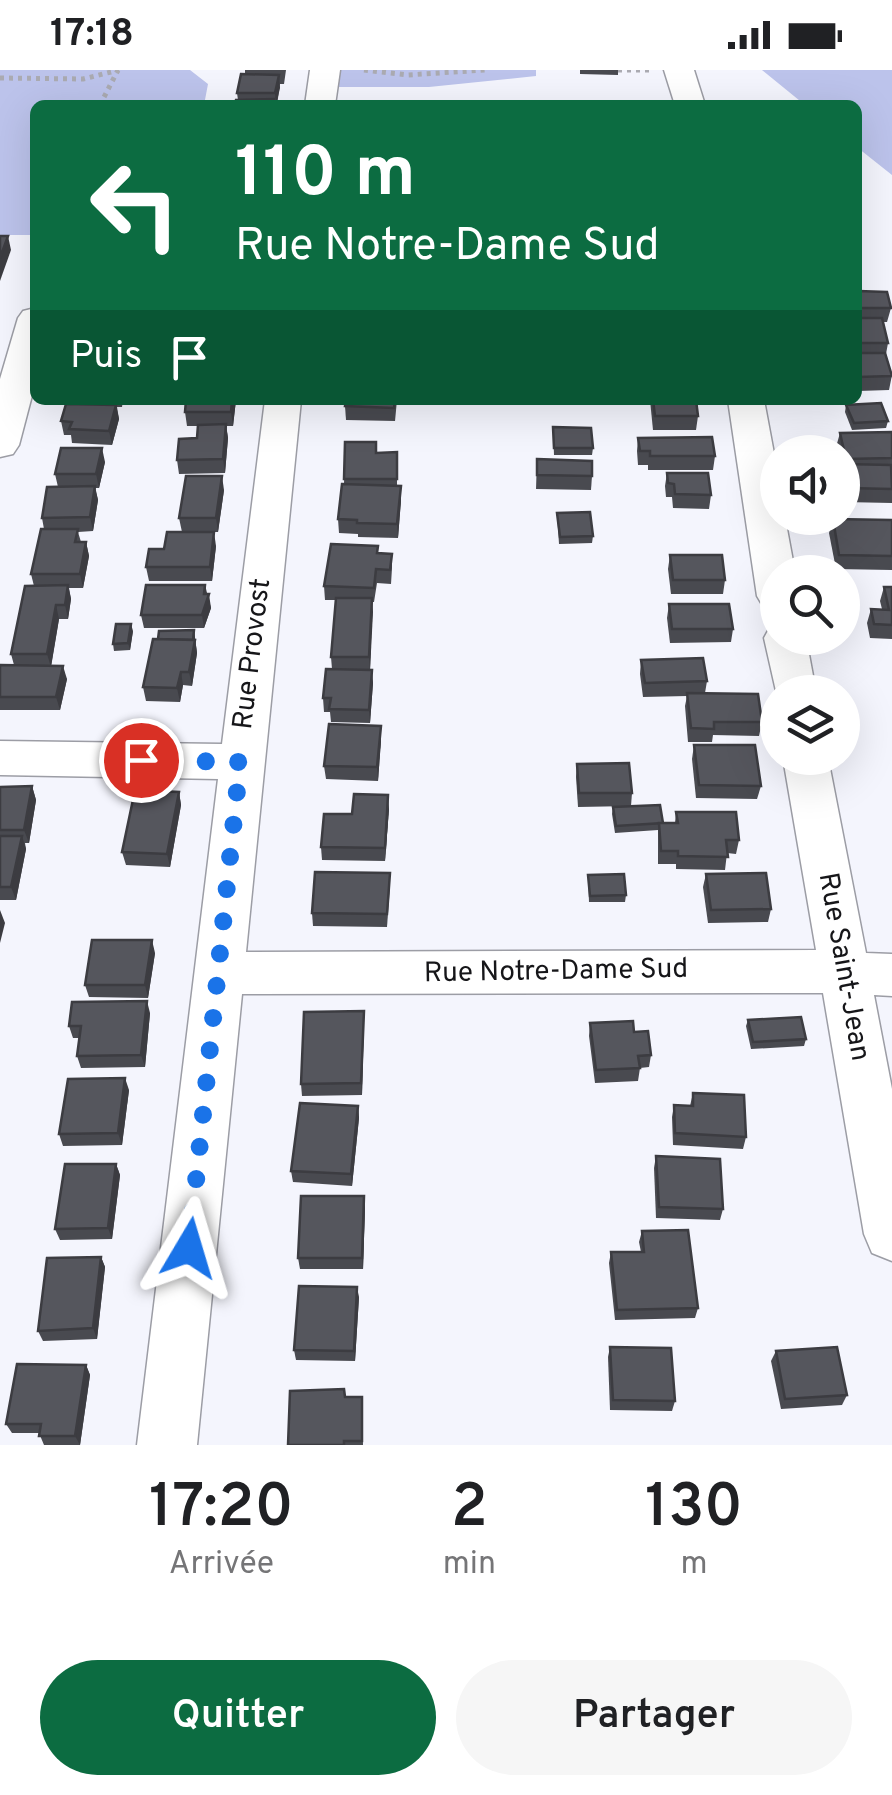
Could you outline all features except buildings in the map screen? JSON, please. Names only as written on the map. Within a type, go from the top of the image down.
[{"type":"street","points":[[321,100],[325,70]]},
{"type":"street","points":[[679,70],[688,100]]},
{"type":"street","points":[[0,445],[30,336]]},
{"type":"street","name":"Rue Provost","points":[[166,1445],[282,405]]},
{"type":"street","points":[[747,405],[771,555]]},
{"type":"street","points":[[0,758],[240,762]]},
{"type":"street","name":"Rue Saint-Jean","points":[[811,775],[868,974],[892,1234]]},
{"type":"street","name":"Rue Notre-Dame Sud","points":[[220,974],[868,974]]},
{"type":"path","points":[[0,78],[83,79],[118,70]]},
{"type":"path","points":[[103,100],[118,70]]},
{"type":"path","points":[[364,70],[408,76],[485,70]]},
{"type":"shaded area","points":[[0,70],[190,70],[208,84],[205,100],[30,100],[30,235],[0,235]]},
{"type":"shaded area","points":[[336,70],[536,70],[536,76],[429,87],[334,87]]},
{"type":"shaded area","points":[[762,70],[892,70],[892,175],[862,151],[862,100],[799,100]]},
{"type":"route","points":[[141,760],[240,762],[189,1248]]}]
